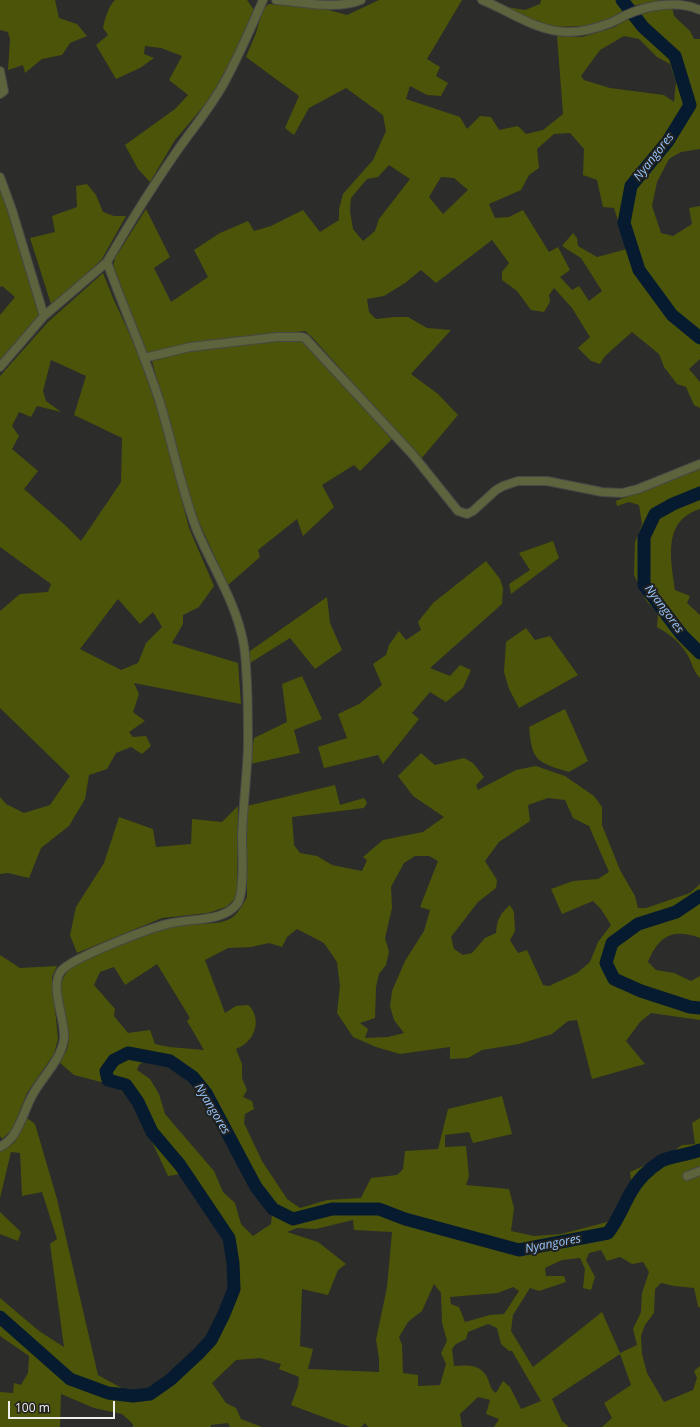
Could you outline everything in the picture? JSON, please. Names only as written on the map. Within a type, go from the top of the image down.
[{"type":"street","points":[[0,367],[44,316],[107,262],[153,187],[180,147],[205,114],[224,83],[250,31],[263,0]]},
{"type":"street","points":[[276,0],[334,5],[346,5],[361,0]]},
{"type":"street","points":[[482,0],[512,15],[550,30],[567,32],[588,30],[611,23],[627,14],[656,5],[673,3],[686,4],[700,10]]},
{"type":"street","points":[[0,71],[4,91],[0,94]]},
{"type":"street","points":[[0,176],[12,210],[44,316]]},
{"type":"street","points":[[0,1147],[12,1138],[17,1130],[33,1094],[52,1066],[62,1047],[64,1030],[57,981],[62,971],[69,964],[86,955],[146,931],[172,923],[219,916],[234,908],[241,898],[242,837],[248,748],[244,642],[230,602],[197,530],[186,498],[161,405],[107,262]]},
{"type":"street","points":[[144,358],[190,347],[277,337],[298,336],[305,338],[413,455],[458,510],[467,514],[473,512],[499,488],[518,481],[547,481],[602,492],[622,493],[638,489],[700,464]]},
{"type":"street","points":[[687,1176],[700,1171]]},
{"type":"green space","points":[[0,0],[55,0],[59,18],[77,24],[87,36],[70,43],[62,55],[42,59],[25,73],[23,65],[8,70],[10,39],[8,32],[0,30]]},
{"type":"green space","points":[[115,0],[247,0],[254,10],[236,52],[208,101],[175,140],[150,182],[138,169],[125,145],[175,109],[188,95],[169,80],[182,56],[161,48],[145,46],[144,54],[154,58],[140,68],[116,79],[96,45],[108,35],[103,28],[109,10]]},
{"type":"green space","points":[[379,0],[462,0],[427,59],[440,67],[436,76],[448,83],[441,96],[427,95],[410,86],[406,99],[460,117],[467,129],[480,116],[491,117],[499,130],[518,126],[526,134],[543,130],[563,114],[557,36],[582,37],[615,27],[627,19],[655,8],[672,7],[674,16],[690,31],[694,39],[700,39],[700,149],[681,152],[669,159],[657,182],[652,206],[661,233],[673,236],[692,224],[689,208],[700,206],[700,359],[689,369],[700,382],[700,408],[694,405],[686,387],[677,384],[664,367],[659,354],[632,332],[605,356],[600,364],[591,361],[578,348],[590,337],[572,308],[554,288],[549,295],[550,302],[544,312],[531,310],[517,291],[502,280],[502,272],[509,263],[492,240],[436,283],[421,270],[405,283],[384,296],[367,299],[369,312],[376,319],[408,317],[427,328],[451,330],[411,374],[438,394],[458,415],[421,459],[305,331],[187,344],[145,353],[113,267],[115,258],[146,209],[170,257],[154,268],[171,302],[208,277],[194,250],[220,233],[248,221],[254,231],[271,226],[303,210],[320,232],[339,220],[339,209],[343,194],[373,160],[386,131],[383,115],[346,88],[309,108],[294,135],[285,128],[299,96],[246,57],[256,33],[263,9],[269,4],[321,8],[347,15]],"holes":[[[624,36],[639,39],[657,57],[670,64],[676,82],[674,102],[664,95],[610,88],[584,80],[581,76],[600,50]],[[570,133],[584,149],[583,175],[597,180],[603,207],[614,208],[627,249],[597,257],[578,246],[577,238],[573,233],[562,246],[581,258],[602,291],[589,301],[579,286],[572,290],[560,277],[570,270],[558,247],[549,252],[523,210],[509,217],[495,218],[489,204],[521,190],[529,175],[539,168],[537,149],[554,134]],[[389,165],[410,179],[379,219],[375,231],[363,241],[353,229],[350,211],[351,198],[367,179],[378,177]],[[441,177],[454,178],[468,190],[443,214],[429,197]]]},
{"type":"green space","points":[[541,0],[662,0],[632,6],[610,20],[585,26],[554,27],[524,16],[507,7],[525,10],[540,4]]},
{"type":"green space","points":[[0,183],[42,316],[0,362],[0,315],[15,297],[2,286],[0,287]]},
{"type":"green space","points":[[87,184],[96,195],[103,212],[114,216],[126,216],[102,259],[51,304],[30,238],[55,232],[52,216],[77,207],[76,186]]},
{"type":"green space","points":[[103,273],[139,354],[153,390],[189,528],[214,586],[199,607],[183,615],[183,624],[172,643],[238,663],[241,704],[134,683],[139,694],[133,712],[145,721],[129,732],[133,737],[146,736],[151,746],[142,754],[131,747],[116,753],[107,769],[89,775],[85,799],[69,826],[41,848],[29,878],[8,873],[0,874],[0,797],[6,804],[24,813],[50,805],[70,776],[0,708],[0,611],[20,594],[48,592],[51,584],[0,547],[0,376],[48,322]],"holes":[[[51,360],[86,376],[74,415],[122,438],[121,482],[81,541],[24,489],[38,471],[12,449],[19,436],[12,426],[19,412],[31,417],[37,406],[61,412],[46,401],[43,391]],[[118,599],[140,624],[153,612],[162,627],[146,643],[138,663],[121,670],[80,649]]]},
{"type":"green space","points":[[292,339],[302,341],[392,439],[360,471],[354,465],[322,485],[334,507],[303,536],[297,519],[258,550],[260,557],[228,585],[190,503],[152,361],[189,351]]},
{"type":"green space","points":[[700,468],[700,509],[688,515],[680,522],[674,532],[671,554],[675,590],[690,596],[687,603],[700,615],[700,678],[681,645],[670,635],[657,627],[658,612],[647,602],[634,575],[635,542],[642,524],[639,505],[629,502],[617,506],[616,501]]},
{"type":"green space","points":[[553,541],[559,558],[511,594],[509,584],[530,570],[519,553]]},
{"type":"green space","points":[[486,561],[500,579],[503,588],[502,604],[430,668],[450,676],[460,665],[471,670],[463,688],[446,702],[430,692],[412,713],[419,719],[383,764],[378,755],[324,768],[318,747],[347,738],[338,714],[359,704],[382,685],[373,664],[386,655],[389,645],[399,631],[406,640],[421,630],[418,622],[433,603]]},
{"type":"green space","points":[[327,597],[330,623],[342,650],[315,669],[290,638],[250,663],[250,651]]},
{"type":"green space","points":[[526,628],[535,640],[550,636],[578,675],[519,708],[509,689],[504,672],[506,642]]},
{"type":"green space","points":[[302,676],[322,719],[294,730],[300,753],[250,764],[254,738],[287,722],[282,684]]},
{"type":"green space","points":[[565,709],[588,761],[569,772],[550,766],[538,759],[532,747],[529,727]]},
{"type":"green space","points":[[421,753],[435,765],[464,758],[473,763],[484,777],[476,785],[478,790],[516,770],[536,766],[565,776],[594,796],[602,807],[602,825],[620,870],[635,896],[638,908],[646,908],[690,893],[700,884],[700,938],[682,934],[668,936],[657,946],[648,962],[656,970],[674,973],[691,981],[700,976],[700,1020],[651,1013],[640,1022],[626,1041],[645,1064],[592,1079],[577,1020],[568,1021],[552,1034],[519,1044],[482,1050],[468,1058],[450,1059],[450,1047],[400,1054],[376,1047],[353,1037],[337,1013],[340,986],[337,962],[324,943],[297,929],[287,937],[282,947],[269,943],[251,947],[228,948],[205,960],[225,1013],[236,1006],[248,1005],[254,1013],[256,1023],[251,1038],[245,1044],[236,1049],[242,1064],[242,1078],[247,1090],[243,1097],[252,1101],[254,1109],[245,1114],[244,1123],[262,1161],[287,1199],[300,1208],[327,1200],[361,1198],[371,1178],[397,1175],[403,1169],[405,1151],[438,1149],[448,1109],[502,1096],[512,1134],[473,1143],[469,1132],[445,1135],[445,1147],[466,1146],[469,1176],[466,1185],[509,1189],[514,1208],[511,1231],[534,1236],[561,1234],[607,1222],[618,1211],[631,1179],[630,1172],[670,1154],[682,1145],[695,1144],[692,1123],[700,1118],[700,1167],[683,1176],[686,1179],[700,1175],[700,1308],[698,1306],[694,1288],[661,1283],[655,1289],[654,1313],[645,1325],[641,1336],[642,1354],[647,1373],[664,1402],[693,1390],[697,1378],[694,1371],[700,1366],[700,1427],[602,1427],[612,1418],[604,1403],[631,1385],[620,1354],[552,1399],[562,1421],[569,1427],[494,1427],[499,1419],[486,1414],[490,1400],[478,1397],[460,1414],[462,1427],[368,1427],[365,1423],[361,1427],[350,1427],[291,1405],[298,1386],[299,1377],[279,1369],[281,1364],[260,1358],[236,1360],[212,1383],[226,1403],[236,1408],[241,1419],[262,1427],[230,1427],[228,1423],[211,1425],[211,1427],[133,1427],[133,1424],[122,1414],[94,1408],[61,1394],[60,1427],[0,1427],[0,1392],[13,1393],[14,1383],[21,1385],[28,1373],[29,1356],[0,1336],[0,1298],[39,1331],[64,1347],[50,1244],[57,1239],[42,1192],[22,1196],[20,1153],[11,1152],[0,1198],[0,1152],[14,1143],[27,1118],[35,1124],[57,1199],[98,1375],[127,1391],[145,1390],[163,1382],[203,1344],[219,1319],[230,1292],[231,1266],[225,1240],[187,1178],[181,1174],[168,1176],[136,1108],[122,1091],[101,1082],[74,1075],[59,1062],[66,1052],[69,1036],[61,995],[61,985],[64,976],[74,964],[153,932],[182,924],[208,924],[221,922],[233,917],[247,897],[247,806],[335,785],[340,805],[364,798],[367,803],[364,808],[292,817],[294,845],[300,853],[317,856],[332,865],[362,871],[367,860],[363,857],[383,840],[423,832],[444,817],[413,796],[398,776]],"holes":[[[548,798],[565,800],[573,818],[589,826],[609,872],[598,879],[573,881],[551,889],[562,914],[593,901],[601,909],[611,925],[598,942],[590,962],[577,973],[549,986],[543,985],[527,950],[518,953],[510,940],[515,931],[514,912],[510,905],[500,917],[497,924],[496,933],[485,938],[472,953],[463,955],[454,949],[451,937],[478,902],[496,888],[497,880],[485,861],[499,842],[530,821],[528,805]],[[415,856],[429,856],[438,861],[420,907],[430,910],[424,931],[405,961],[392,991],[390,1006],[394,1020],[404,1033],[388,1037],[365,1038],[368,1029],[360,1023],[375,1018],[376,987],[379,974],[386,965],[389,952],[385,938],[392,908],[391,887],[404,863]],[[157,964],[190,1018],[187,1021],[204,1050],[169,1047],[155,1044],[150,1030],[128,1033],[114,1016],[115,1009],[94,985],[100,972],[114,967],[125,985]],[[145,1061],[153,1061],[172,1067],[193,1083],[215,1117],[259,1201],[272,1215],[271,1224],[253,1236],[241,1224],[235,1203],[223,1192],[214,1171],[165,1114],[159,1094],[150,1079],[137,1070],[139,1065]],[[353,1220],[354,1230],[392,1232],[387,1287],[376,1340],[379,1358],[379,1372],[308,1369],[313,1349],[300,1346],[302,1289],[328,1295],[338,1270],[346,1264],[318,1242],[287,1232],[297,1228],[316,1229]],[[601,1250],[607,1261],[620,1257],[632,1264],[643,1262],[649,1272],[642,1293],[641,1312],[633,1329],[637,1345],[620,1353],[602,1312],[533,1367],[511,1331],[513,1315],[530,1288],[539,1291],[566,1282],[564,1276],[546,1276],[545,1268],[562,1260],[580,1258],[585,1269],[583,1288],[591,1290],[595,1277],[586,1260],[589,1253]],[[434,1284],[441,1293],[442,1323],[447,1341],[441,1353],[446,1364],[440,1385],[418,1386],[418,1375],[403,1373],[402,1345],[399,1337],[408,1322],[422,1311]],[[513,1287],[519,1291],[504,1314],[490,1315],[465,1322],[459,1307],[451,1304],[450,1297],[498,1293]],[[488,1324],[497,1328],[501,1344],[509,1351],[512,1351],[541,1401],[521,1409],[510,1387],[503,1381],[496,1393],[492,1389],[482,1370],[474,1366],[454,1366],[452,1349],[456,1344],[466,1339],[468,1332]]]},
{"type":"green space","points":[[238,806],[237,889],[235,899],[226,907],[208,913],[162,918],[77,953],[70,935],[76,907],[104,863],[119,817],[153,829],[156,847],[191,844],[192,819],[222,822]]},
{"type":"green space","points":[[0,955],[20,968],[57,966],[52,977],[58,1039],[54,1054],[27,1093],[12,1130],[2,1139],[0,1136]]},
{"type":"green space","points":[[0,1212],[21,1232],[18,1241],[0,1234]]},
{"type":"waterway","name":"Nyangores","points":[[622,0],[643,27],[675,56],[690,105],[668,141],[631,186],[624,223],[639,270],[672,315],[700,338]]},
{"type":"waterway","name":"Nyangores","points":[[700,493],[673,504],[655,514],[644,537],[644,585],[682,635],[700,653]]},
{"type":"waterway","name":"Nyangores","points":[[700,896],[676,912],[638,924],[612,943],[606,963],[614,979],[641,991],[690,1007],[700,1008]]},
{"type":"waterway","name":"Nyangores","points":[[0,1317],[70,1379],[108,1393],[133,1396],[150,1394],[170,1380],[211,1340],[224,1314],[234,1289],[233,1263],[229,1238],[180,1165],[152,1132],[138,1102],[126,1085],[108,1080],[106,1071],[114,1060],[128,1053],[170,1061],[193,1077],[206,1093],[256,1187],[273,1209],[293,1219],[332,1209],[379,1209],[405,1219],[519,1250],[608,1233],[618,1218],[634,1187],[648,1171],[665,1159],[700,1150]]}]
